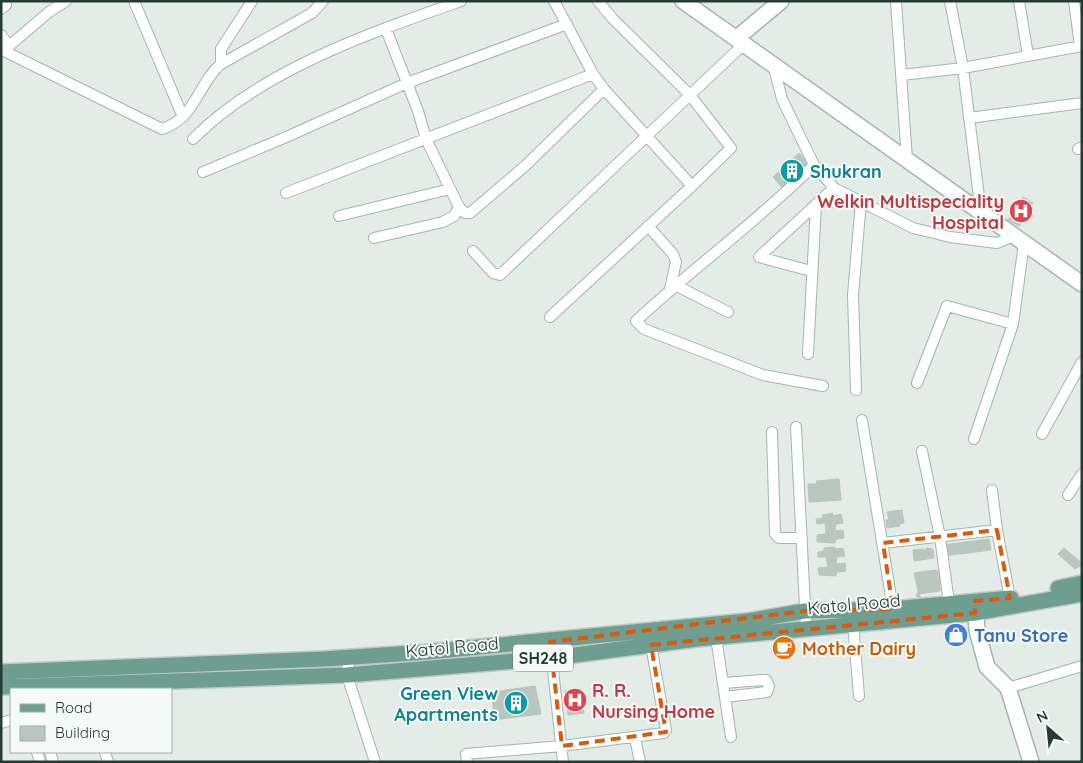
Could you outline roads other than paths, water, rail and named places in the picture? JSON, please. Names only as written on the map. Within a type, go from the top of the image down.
[{"type":"main road","name":"Katol Road","points":[[1,672],[349,658],[550,642],[597,634],[746,621],[805,611],[893,608],[949,603],[975,607],[1082,583]]},
{"type":"main road","name":"Katol Road","points":[[1,687],[86,687],[347,675],[552,658],[1082,594]]},
{"type":"street","points":[[5,50],[49,12],[66,1]]},
{"type":"street","points":[[134,1],[182,117]]},
{"type":"street","points":[[221,64],[221,49],[252,1]]},
{"type":"street","points":[[1,35],[5,50],[162,130],[173,126],[182,117],[198,99],[213,71],[221,64],[312,13],[323,1]]},
{"type":"street","points":[[193,140],[208,124],[240,98],[279,74],[461,1]]},
{"type":"street","points":[[554,1],[593,74],[604,89],[692,186]]},
{"type":"street","points":[[550,317],[731,148],[690,95],[598,1]]},
{"type":"street","points":[[684,1],[1082,284]]},
{"type":"street","points":[[473,251],[493,273],[500,275],[690,95],[768,1]]},
{"type":"street","points":[[737,39],[781,1]]},
{"type":"street","points":[[896,1],[907,160]]},
{"type":"street","points":[[950,1],[963,68],[981,213]]},
{"type":"street","points":[[1019,1],[1028,55]]},
{"type":"street","points":[[902,75],[963,68],[1081,46],[1074,1]]},
{"type":"street","points":[[202,172],[407,83],[567,24]]},
{"type":"street","points":[[386,30],[426,139],[459,207],[464,213],[474,211],[525,166],[604,89]]},
{"type":"street","points":[[773,64],[782,99],[814,166],[834,188],[913,228],[950,237],[997,244],[1019,239]]},
{"type":"street","points":[[286,193],[593,74]]},
{"type":"street","points":[[969,118],[1082,103]]},
{"type":"street","points":[[814,166],[782,197],[672,287],[636,320],[644,329],[763,375],[823,386]]},
{"type":"street","points":[[811,271],[759,257],[834,188]]},
{"type":"street","points":[[339,216],[450,189]]},
{"type":"street","points":[[856,390],[853,294],[861,201]]},
{"type":"street","points":[[808,354],[816,204]]},
{"type":"street","points":[[374,238],[443,222],[454,216],[459,207]]},
{"type":"street","points":[[648,226],[673,254],[676,262],[672,287]]},
{"type":"street","points":[[974,439],[1013,324],[1019,239]]},
{"type":"street","points":[[672,287],[728,312]]},
{"type":"street","points":[[917,383],[947,306],[1013,324]]},
{"type":"street","points":[[1042,434],[1082,362]]},
{"type":"street","points":[[862,420],[893,608]]},
{"type":"street","points":[[796,427],[806,627]]},
{"type":"street","points":[[772,432],[775,534],[780,538],[802,538]]},
{"type":"street","points":[[922,450],[940,537],[949,603]]},
{"type":"street","points":[[1068,495],[1082,474]]},
{"type":"street","points":[[992,490],[1010,598]]},
{"type":"street","points":[[883,543],[998,530]]},
{"type":"street","points":[[975,607],[987,667],[1008,688],[1031,762]]},
{"type":"street","points":[[853,623],[859,696]]},
{"type":"street","points":[[716,637],[731,736]]},
{"type":"street","points":[[550,642],[563,762]]},
{"type":"street","points":[[467,762],[466,754],[562,746],[664,733],[666,730],[651,645]]},
{"type":"street","points":[[349,658],[347,675],[374,762]]},
{"type":"street","points":[[1008,688],[1082,666]]},
{"type":"street","points":[[86,669],[86,687]]},
{"type":"street","points":[[723,683],[766,680],[769,686],[766,692],[725,697]]},
{"type":"street","points":[[635,738],[640,762]]},
{"type":"place","name":"Shukran","points":[[792,171]]},
{"type":"place","name":"Welkin Multispeciality Hospital","points":[[1021,211]]},
{"type":"place","name":"Tanu Store","points":[[956,635]]},
{"type":"place","name":"Mother Dairy","points":[[784,648]]},
{"type":"place","name":"R. R. Nursing Home","points":[[575,700]]},
{"type":"place","name":"Green View Apartments","points":[[516,703]]}]
